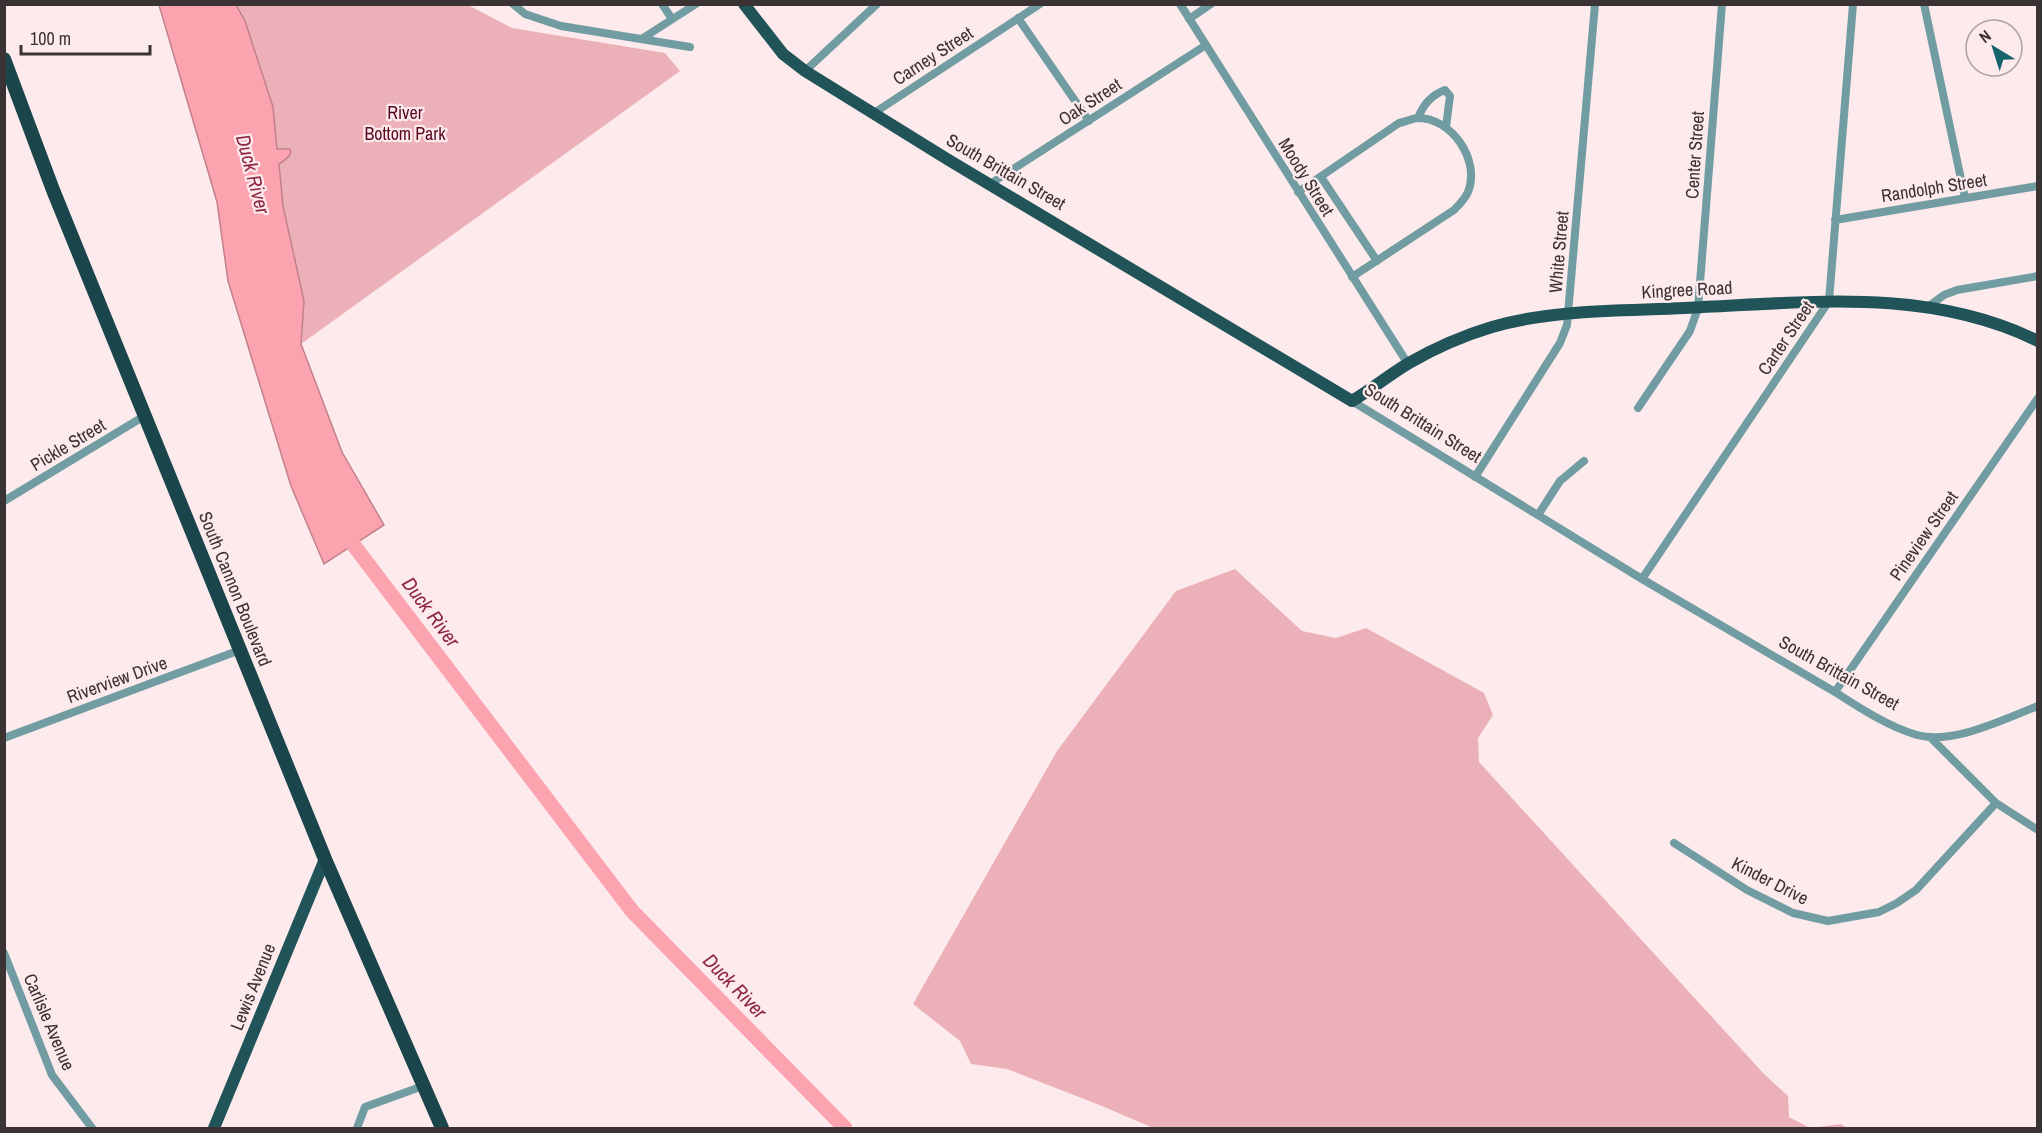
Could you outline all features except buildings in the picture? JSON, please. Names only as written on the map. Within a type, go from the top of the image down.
[{"type":"highway","name":"South Cannon Boulevard","points":[[4,59],[53,190],[325,859],[442,1128]]},
{"type":"main road","name":"South Brittain Street","points":[[744,4],[783,54],[805,71],[1352,401]]},
{"type":"main road","name":"Kingree Road","points":[[1352,401],[1408,364],[1441,346],[1490,328],[1540,316],[1569,313],[1829,301],[1888,302],[1929,306],[2000,326],[2037,341]]},
{"type":"main road","name":"Lewis Avenue","points":[[214,1128],[325,859]]},
{"type":"street","points":[[513,4],[525,14],[561,26],[690,47]]},
{"type":"street","points":[[662,4],[672,19]]},
{"type":"street","points":[[643,38],[696,4]]},
{"type":"street","points":[[805,71],[877,4]]},
{"type":"street","name":"Carney Street","points":[[874,113],[1040,4]]},
{"type":"street","name":"Moody Street","points":[[1180,4],[1408,364]]},
{"type":"street","points":[[1189,19],[1210,4]]},
{"type":"street","name":"White Street","points":[[1475,477],[1560,343],[1567,324],[1595,4]]},
{"type":"street","name":"Center Street","points":[[1638,408],[1690,331],[1698,308],[1722,4]]},
{"type":"street","name":"Carter Street","points":[[1642,579],[1829,301],[1853,4]]},
{"type":"street","points":[[1924,4],[1965,198]]},
{"type":"street","points":[[1018,18],[1089,122]]},
{"type":"street","name":"Oak Street","points":[[990,184],[1206,45]]},
{"type":"street","points":[[1418,118],[1422,106],[1445,90],[1450,96],[1446,127]]},
{"type":"street","points":[[1298,192],[1399,123],[1418,118],[1438,123],[1446,127],[1462,145],[1471,168],[1468,191],[1454,210],[1352,277]]},
{"type":"street","points":[[1321,177],[1377,261]]},
{"type":"street","name":"Randolph Street","points":[[1835,220],[2037,186]]},
{"type":"street","points":[[1929,306],[1957,290],[2037,276]]},
{"type":"street","name":"Pineview Street","points":[[1834,692],[2037,398]]},
{"type":"street","name":"South Brittain Street","points":[[1352,401],[1642,579],[1865,712],[1917,735],[1930,737],[1949,736],[1976,729],[2037,706]]},
{"type":"street","name":"Pickle Street","points":[[4,501],[146,415]]},
{"type":"street","points":[[1538,515],[1560,481],[1584,462]]},
{"type":"street","name":"Riverview Drive","points":[[4,738],[240,650]]},
{"type":"street","points":[[1930,737],[1996,803],[2037,830]]},
{"type":"street","name":"Kinder Drive","points":[[1674,843],[1747,890],[1793,913],[1828,921],[1879,912],[1916,890],[1996,803]]},
{"type":"street","name":"Carlisle Avenue","points":[[4,953],[52,1075],[92,1128]]},
{"type":"street","points":[[357,1128],[365,1107],[423,1086]]},
{"type":"green space","name":"River Bottom Park","points":[[236,5],[468,5],[512,28],[665,53],[680,71],[301,344],[304,301],[283,206],[279,164],[290,155],[290,149],[277,149],[273,107],[245,21]]},
{"type":"green space","points":[[1235,569],[1302,631],[1336,638],[1366,628],[1484,693],[1493,715],[1478,738],[1479,762],[1764,1074],[1788,1096],[1789,1117],[1810,1128],[1153,1128],[1007,1069],[971,1064],[960,1041],[913,1004],[1057,751],[1176,591]]},
{"type":"green space","points":[[1841,1124],[1847,1128],[1810,1128]]},
{"type":"water","points":[[159,5],[236,5],[245,21],[273,107],[277,149],[290,149],[291,151],[289,156],[279,164],[283,206],[304,301],[301,344],[342,452],[384,525],[324,564],[291,486],[228,281],[217,202]]},
{"type":"waterway","name":"Duck River","points":[[346,528],[352,543],[632,911],[845,1128]]}]
